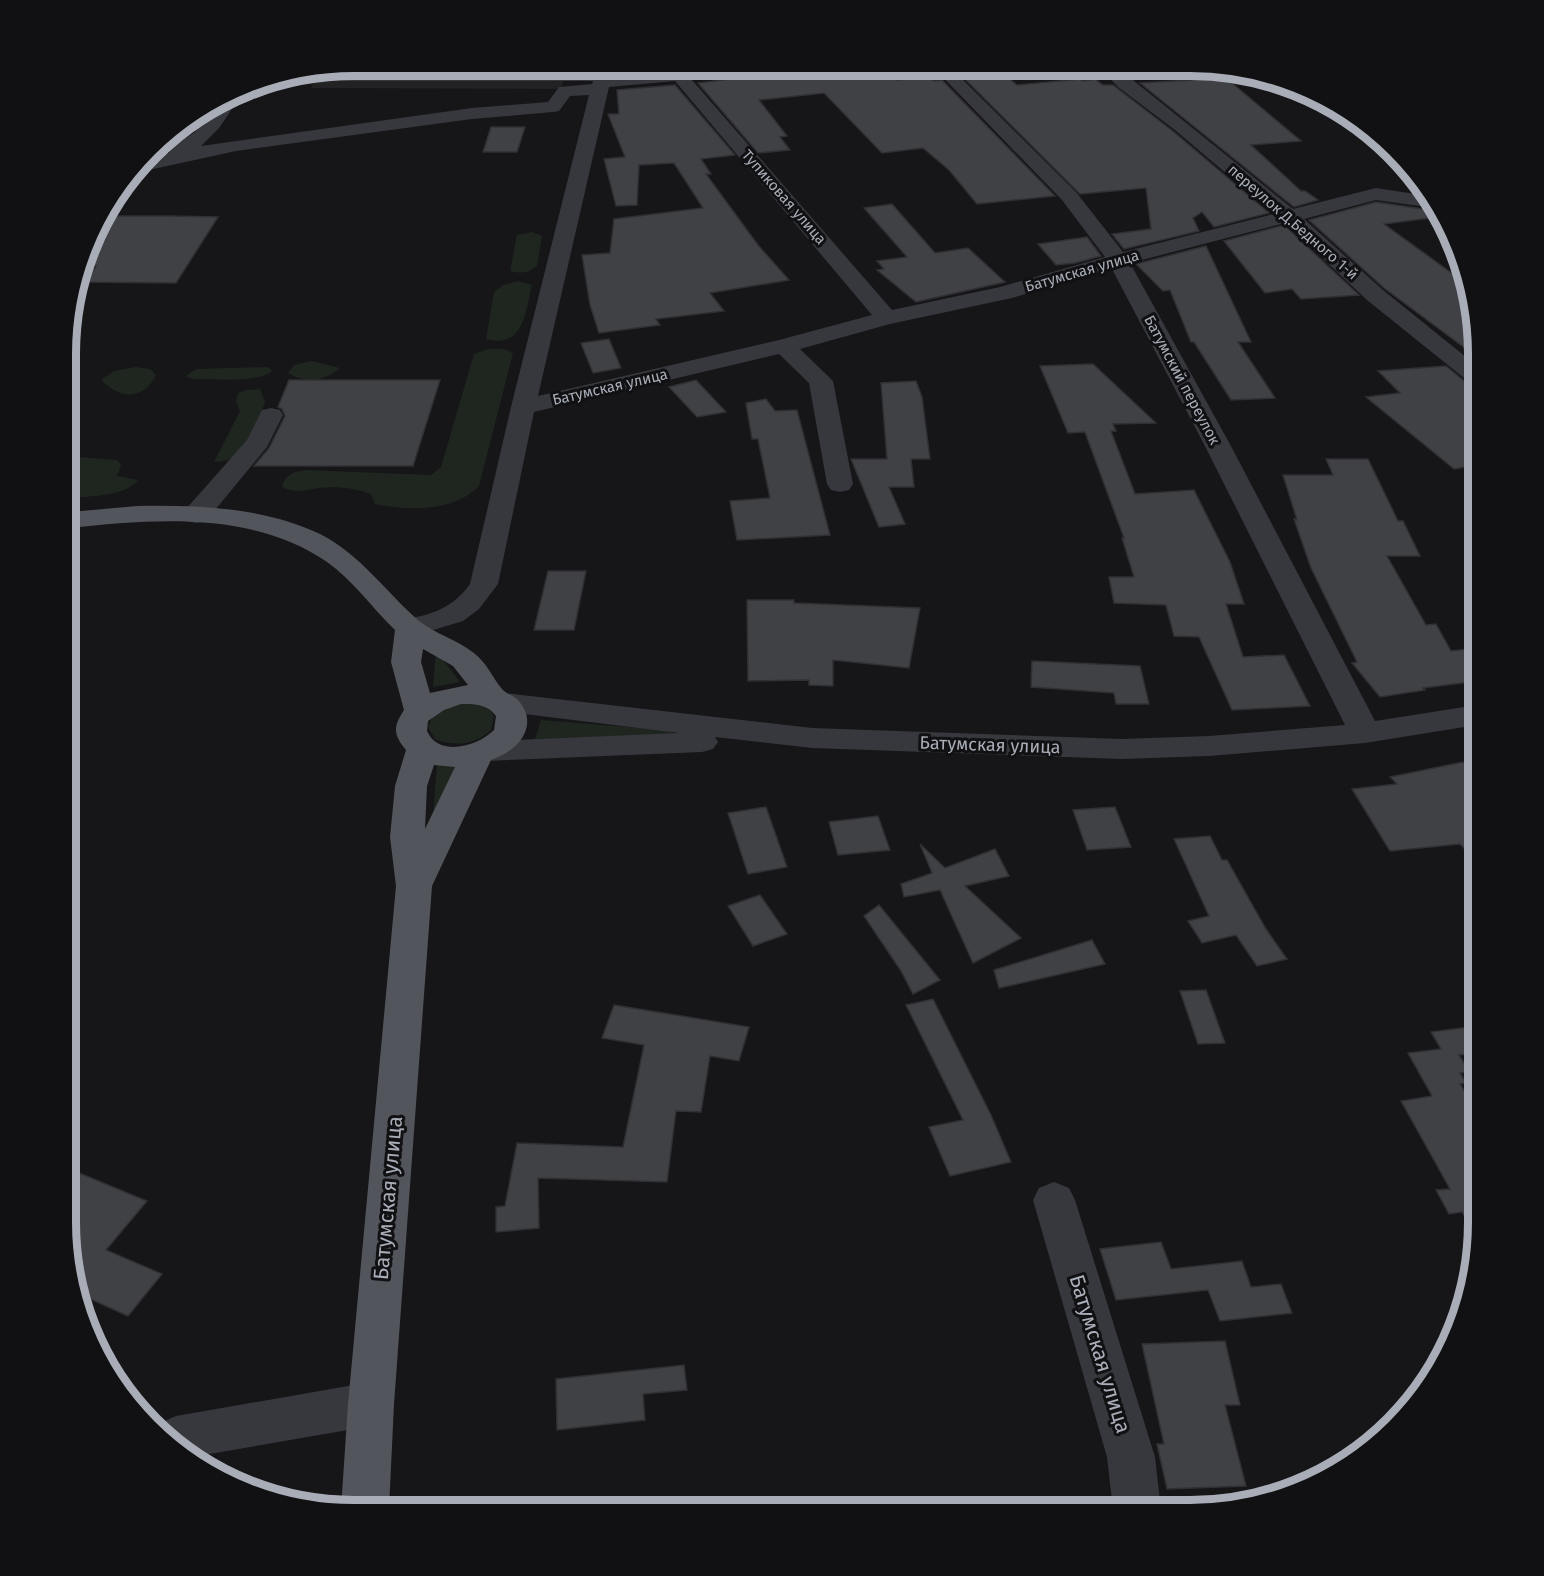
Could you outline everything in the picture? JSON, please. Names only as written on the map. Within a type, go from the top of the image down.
[{"type":"main road","points":[[76,520],[135,515],[196,515],[280,528],[336,555],[365,579],[410,628],[465,661],[497,700],[510,711],[512,728],[499,744],[483,752],[448,757],[422,749],[414,741],[411,731],[413,720],[420,711],[445,697],[477,694],[497,700]]},
{"type":"main road","points":[[410,628],[406,662],[420,711]]},
{"type":"main road","points":[[414,886],[406,837],[411,786],[422,749]]},
{"type":"main road","points":[[414,886],[483,752]]},
{"type":"main road","name":"Батумская улица","points":[[366,1500],[371,1404],[414,886]]},
{"type":"street","points":[[543,76],[603,78],[691,76]]},
{"type":"street","name":"Батумский переулок","points":[[950,76],[1070,196],[1118,260],[1224,458],[1365,733]]},
{"type":"street","name":"переулок Д.Бедного 1-й","points":[[1117,76],[1288,214],[1375,295],[1468,370]]},
{"type":"street","name":"Тупиковая улица","points":[[681,77],[887,318]]},
{"type":"street","points":[[169,157],[499,109],[553,107],[565,91],[603,78]]},
{"type":"street","name":"Батумская улица","points":[[410,628],[439,621],[460,612],[474,600],[484,584],[523,407],[603,78]]},
{"type":"street","points":[[153,163],[169,157],[202,137],[223,110]]},
{"type":"street","name":"Батумская улица","points":[[523,407],[784,346],[887,318],[1004,294],[1118,260],[1288,214],[1376,194],[1422,202]]},
{"type":"street","points":[[784,346],[820,381],[840,484]]},
{"type":"street","points":[[196,515],[258,442],[272,415]]},
{"type":"street","name":"Батумская улица","points":[[497,700],[812,738],[1121,749],[1209,746],[1365,733],[1468,716]]},
{"type":"street","points":[[483,752],[812,738]]},
{"type":"street","name":"Батумская улица","points":[[1054,1200],[1131,1458],[1136,1500]]},
{"type":"street","points":[[180,1437],[371,1404]]},
{"type":"shaded area","points":[[355,76],[565,76],[561,89],[311,88],[316,79]]},
{"type":"shaded area","points":[[532,232],[542,236],[537,266],[525,272],[510,271],[517,235]]},
{"type":"shaded area","points":[[518,281],[532,285],[521,326],[508,339],[499,341],[486,339],[494,292],[503,285]]},
{"type":"shaded area","points":[[488,349],[504,349],[513,353],[479,486],[469,495],[444,505],[402,508],[375,504],[371,494],[352,489],[325,487],[295,491],[282,487],[291,474],[306,470],[431,475],[441,467],[474,354]]},
{"type":"shaded area","points":[[311,361],[340,368],[328,376],[315,380],[301,379],[288,373],[294,365]]},
{"type":"shaded area","points":[[136,367],[150,369],[156,375],[145,389],[138,393],[123,394],[101,380],[114,371]]},
{"type":"shaded area","points":[[268,367],[272,371],[266,375],[246,379],[192,379],[186,376],[196,369]]},
{"type":"shaded area","points":[[260,389],[265,402],[248,442],[235,456],[226,461],[214,462],[240,411],[236,401],[238,393]]},
{"type":"shaded area","points":[[76,457],[117,460],[121,465],[117,476],[138,480],[132,486],[116,493],[76,498]]},
{"type":"shaded area","points":[[436,651],[460,682],[433,687]]},
{"type":"shaded area","points":[[463,702],[481,705],[491,712],[494,716],[491,730],[472,742],[457,744],[435,739],[428,727],[434,713]]},
{"type":"shaded area","points":[[541,720],[664,730],[675,734],[535,739]]},
{"type":"shaded area","points":[[437,764],[460,766],[433,816]]},
{"type":"building","points":[[754,76],[894,76],[897,80],[929,77],[934,81],[942,80],[1055,196],[977,204],[949,170],[923,148],[882,153],[824,93],[759,100],[787,136],[780,137],[790,150],[758,153],[698,83]]},
{"type":"building","points":[[1006,76],[1017,85],[1095,79],[1103,85],[1113,85],[1174,132],[1269,213],[1214,227],[1202,212],[1193,218],[1199,231],[1124,249],[1112,234],[1151,229],[1146,188],[1080,194],[964,78]]},
{"type":"building","points":[[1227,79],[1301,141],[1251,145],[1301,191],[1305,191],[1318,200],[1294,207],[1140,83]]},
{"type":"building","points":[[675,85],[735,155],[701,159],[711,174],[706,174],[758,245],[789,280],[710,293],[724,311],[656,319],[660,325],[599,333],[590,305],[582,255],[610,253],[614,219],[703,208],[674,163],[639,165],[637,205],[616,206],[604,159],[625,157],[608,114],[619,114],[617,90]]},
{"type":"building","points":[[491,127],[525,127],[517,152],[483,152]]},
{"type":"building","points":[[1376,202],[1426,210],[1430,218],[1384,224],[1455,274],[1465,318],[1468,350],[1384,288],[1309,220]]},
{"type":"building","points":[[892,204],[935,253],[968,248],[1005,282],[916,302],[877,270],[884,269],[877,261],[907,257],[864,208]]},
{"type":"building","points":[[114,216],[218,217],[176,283],[86,282],[96,266],[91,266]]},
{"type":"building","points":[[1284,225],[1359,295],[1301,299],[1292,289],[1265,293],[1224,241]]},
{"type":"building","points":[[1087,237],[1101,256],[1075,263],[1056,265],[1038,244]]},
{"type":"building","points":[[1206,246],[1251,342],[1238,342],[1275,398],[1231,400],[1194,342],[1191,342],[1170,290],[1163,291],[1136,264]]},
{"type":"building","points":[[609,339],[621,368],[593,373],[581,343]]},
{"type":"building","points":[[1093,364],[1156,423],[1113,424],[1116,431],[1111,431],[1135,494],[1194,490],[1230,562],[1244,604],[1226,604],[1243,657],[1284,655],[1310,706],[1232,710],[1199,637],[1174,636],[1166,605],[1114,603],[1109,577],[1134,577],[1122,538],[1124,538],[1085,432],[1068,433],[1040,366]]},
{"type":"building","points":[[1446,366],[1468,384],[1468,467],[1454,469],[1366,397],[1400,393],[1378,371]]},
{"type":"building","points":[[289,380],[440,380],[413,466],[254,466],[269,448],[285,416],[282,409],[278,407]]},
{"type":"building","points":[[696,380],[726,412],[697,417],[669,387]]},
{"type":"building","points":[[916,381],[922,397],[930,459],[911,459],[914,487],[889,487],[905,524],[879,527],[851,459],[887,459],[881,383]]},
{"type":"building","points":[[766,399],[775,411],[797,410],[830,535],[737,540],[730,501],[770,498],[758,439],[752,439],[746,403]]},
{"type":"building","points":[[1326,459],[1368,459],[1398,521],[1403,521],[1420,556],[1387,556],[1426,625],[1436,624],[1451,651],[1468,649],[1468,682],[1380,697],[1352,663],[1357,662],[1311,568],[1294,519],[1297,520],[1283,475],[1333,475]]},
{"type":"building","points":[[548,571],[586,571],[574,630],[534,630]]},
{"type":"building","points":[[747,600],[794,600],[794,603],[920,608],[909,668],[833,660],[833,686],[809,685],[809,680],[748,681]]},
{"type":"building","points":[[1032,661],[1140,666],[1149,704],[1116,704],[1114,693],[1031,687]]},
{"type":"building","points":[[1463,762],[1468,767],[1468,852],[1460,844],[1390,851],[1352,789],[1397,784],[1390,777]]},
{"type":"building","points":[[766,807],[787,867],[748,874],[728,813]]},
{"type":"building","points":[[1115,807],[1131,847],[1087,850],[1073,810]]},
{"type":"building","points":[[878,816],[890,850],[838,855],[829,822]]},
{"type":"building","points":[[1210,836],[1222,860],[1227,860],[1266,929],[1287,959],[1257,966],[1236,935],[1202,943],[1188,921],[1209,916],[1174,839]]},
{"type":"building","points":[[920,844],[945,868],[995,849],[1009,876],[965,886],[1021,938],[973,963],[940,890],[904,897],[901,884],[932,873]]},
{"type":"building","points":[[760,895],[787,934],[753,946],[728,906]]},
{"type":"building","points":[[879,905],[940,980],[913,994],[901,971],[864,916]]},
{"type":"building","points":[[1092,940],[1105,964],[999,988],[994,970]]},
{"type":"building","points":[[1206,990],[1225,1043],[1198,1044],[1180,991]]},
{"type":"building","points":[[933,999],[991,1115],[1011,1162],[950,1176],[929,1127],[963,1120],[906,1005]]},
{"type":"building","points":[[614,1005],[749,1027],[739,1061],[710,1056],[701,1112],[676,1111],[667,1182],[538,1178],[539,1228],[496,1232],[496,1207],[505,1206],[517,1143],[623,1147],[644,1045],[602,1038]]},
{"type":"building","points":[[1468,1027],[1468,1054],[1459,1055],[1468,1069],[1468,1072],[1460,1073],[1466,1083],[1460,1084],[1468,1097],[1468,1223],[1462,1212],[1449,1214],[1436,1190],[1450,1189],[1401,1101],[1432,1096],[1408,1053],[1441,1049],[1431,1032]]},
{"type":"building","points":[[76,1172],[147,1201],[106,1250],[162,1274],[128,1316],[87,1298],[77,1239]]},
{"type":"building","points":[[1161,1242],[1171,1269],[1242,1261],[1251,1287],[1281,1284],[1292,1313],[1220,1321],[1208,1290],[1116,1300],[1100,1249]]},
{"type":"building","points":[[1225,1341],[1240,1405],[1225,1405],[1246,1486],[1167,1489],[1157,1444],[1164,1444],[1142,1344]]},
{"type":"building","points":[[684,1365],[687,1390],[643,1394],[645,1420],[557,1430],[556,1379]]}]
